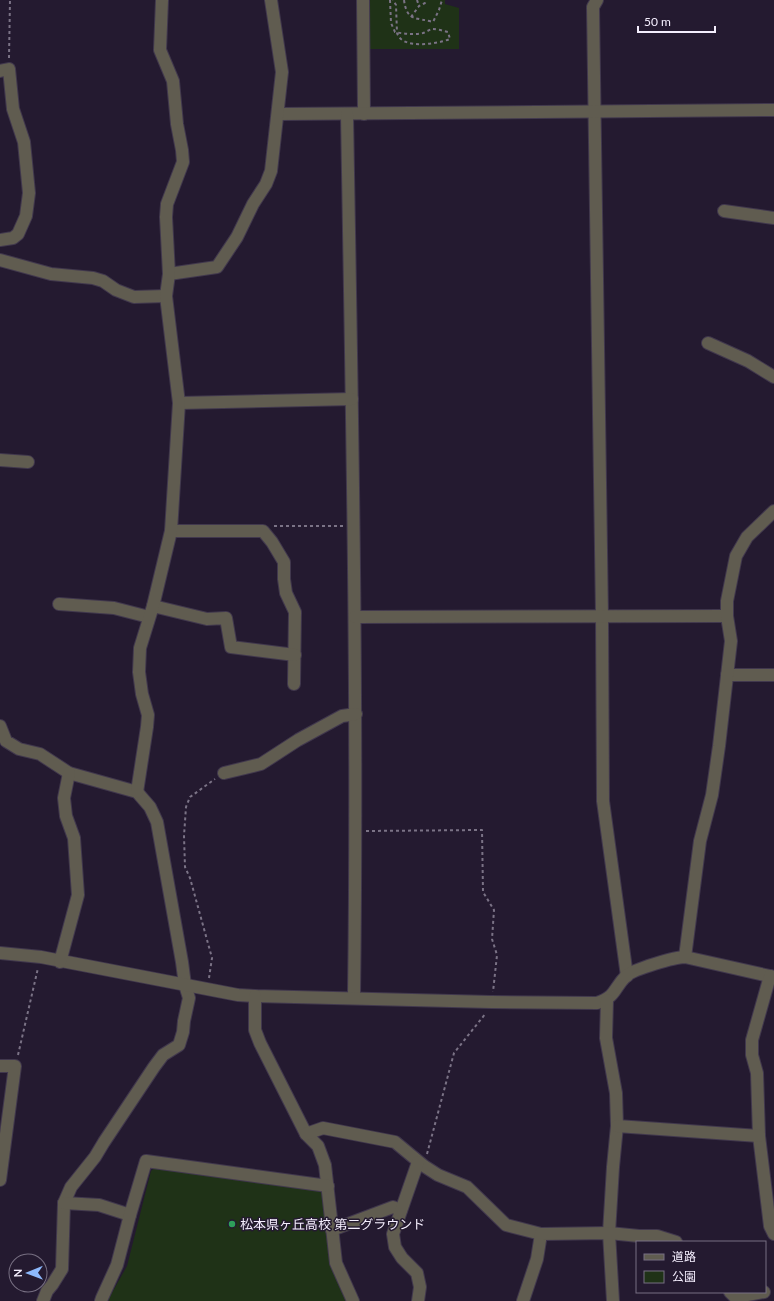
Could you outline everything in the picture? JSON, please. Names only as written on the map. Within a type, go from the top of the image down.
[{"type":"street","points":[[137,792],[148,715],[142,694],[139,672],[140,648],[151,612],[171,531],[179,403],[166,296],[169,274],[166,204],[183,162],[177,124],[173,81],[160,50],[162,0]]},
{"type":"street","points":[[169,274],[218,267],[237,236],[253,204],[266,184],[271,171],[282,72],[271,0]]},
{"type":"street","points":[[363,0],[364,114]]},
{"type":"street","points":[[597,0],[592,7],[602,617],[603,801],[627,976]]},
{"type":"street","points":[[0,240],[14,238],[18,234],[26,216],[29,193],[24,142],[13,109],[5,70]]},
{"type":"street","points":[[278,114],[774,110]]},
{"type":"street","points":[[347,114],[356,714],[354,997]]},
{"type":"street","points":[[724,211],[774,218]]},
{"type":"street","points":[[0,260],[51,274],[93,278],[103,281],[116,290],[134,296],[166,296]]},
{"type":"street","points":[[708,343],[748,361],[774,377]]},
{"type":"street","points":[[179,403],[352,399]]},
{"type":"street","points":[[0,460],[28,462]]},
{"type":"street","points":[[685,958],[700,841],[712,795],[718,753],[731,641],[727,616],[727,601],[736,556],[747,537],[774,511]]},
{"type":"street","points":[[171,531],[263,531],[272,542],[284,562],[286,593],[295,612],[294,684]]},
{"type":"street","points":[[59,604],[114,608],[207,619],[226,618],[231,647],[295,655]]},
{"type":"street","points":[[355,617],[727,616]]},
{"type":"street","points":[[727,675],[774,675]]},
{"type":"street","points":[[224,773],[261,764],[298,740],[342,716],[356,714]]},
{"type":"street","points":[[0,726],[6,741],[20,749],[40,754],[69,773],[137,792],[150,806],[156,822],[185,985],[189,998],[180,1045],[163,1055],[95,1157],[71,1188],[64,1203],[62,1269],[47,1290],[43,1301]]},
{"type":"street","points":[[60,962],[78,895],[74,838],[66,816],[64,798],[69,773]]},
{"type":"street","points":[[0,954],[41,957],[60,962],[238,995],[255,996],[597,1003],[607,1000],[627,976],[678,957],[772,976],[752,1040],[752,1055],[757,1073],[760,1136],[770,1226],[774,1234]]},
{"type":"street","points":[[255,996],[255,1030],[260,1043],[306,1134],[318,1146],[325,1165],[336,1263],[353,1301]]},
{"type":"street","points":[[607,1000],[606,1038],[616,1092],[617,1126],[609,1233],[613,1301]]},
{"type":"street","points":[[0,1066],[15,1066],[0,1180]]},
{"type":"street","points":[[617,1126],[760,1136]]},
{"type":"street","points":[[306,1134],[323,1128],[395,1142],[421,1164],[438,1175],[467,1187],[506,1225],[541,1234],[609,1233],[658,1236],[673,1241]]},
{"type":"street","points":[[102,1301],[117,1265],[146,1161],[328,1186]]},
{"type":"street","points":[[418,1301],[420,1287],[417,1273],[402,1258],[395,1247],[393,1234],[401,1210],[421,1164]]},
{"type":"street","points":[[64,1203],[99,1205],[130,1215]]},
{"type":"street","points":[[332,1230],[393,1207],[401,1210]]},
{"type":"street","points":[[523,1301],[537,1259],[541,1234]]},
{"type":"street","points":[[732,1296],[758,1293]]},
{"type":"path","points":[[5,70],[10,0]]},
{"type":"path","points":[[390,0],[392,28],[402,40],[408,43],[435,43],[444,42],[450,39],[448,32],[433,29],[425,33],[397,33]]},
{"type":"path","points":[[393,0],[396,5],[397,33]]},
{"type":"path","points":[[404,0],[405,9],[411,17],[416,20],[433,22]]},
{"type":"path","points":[[417,0],[419,6]]},
{"type":"path","points":[[411,17],[419,6],[425,3],[426,0]]},
{"type":"path","points":[[433,29],[433,22],[442,0]]},
{"type":"path","points":[[263,531],[273,526],[354,526]]},
{"type":"path","points":[[207,989],[212,958],[190,878],[185,867],[184,836],[186,807],[190,796],[224,773]]},
{"type":"path","points":[[356,831],[482,830],[483,892],[494,910],[492,939],[497,955],[491,1002],[487,1012],[454,1053],[421,1164]]},
{"type":"path","points":[[15,1066],[41,957]]},
{"type":"green space","points":[[365,0],[445,0],[445,4],[459,8],[459,49],[366,49]]},
{"type":"green space","name":"松本県ヶ丘高校 第二グラウンド","points":[[154,1168],[322,1189],[349,1301],[109,1301],[109,1298],[127,1266],[151,1171]]},
{"type":"place","name":"松本県ヶ丘高校 第二グラウンド","points":[[232,1224]]}]
